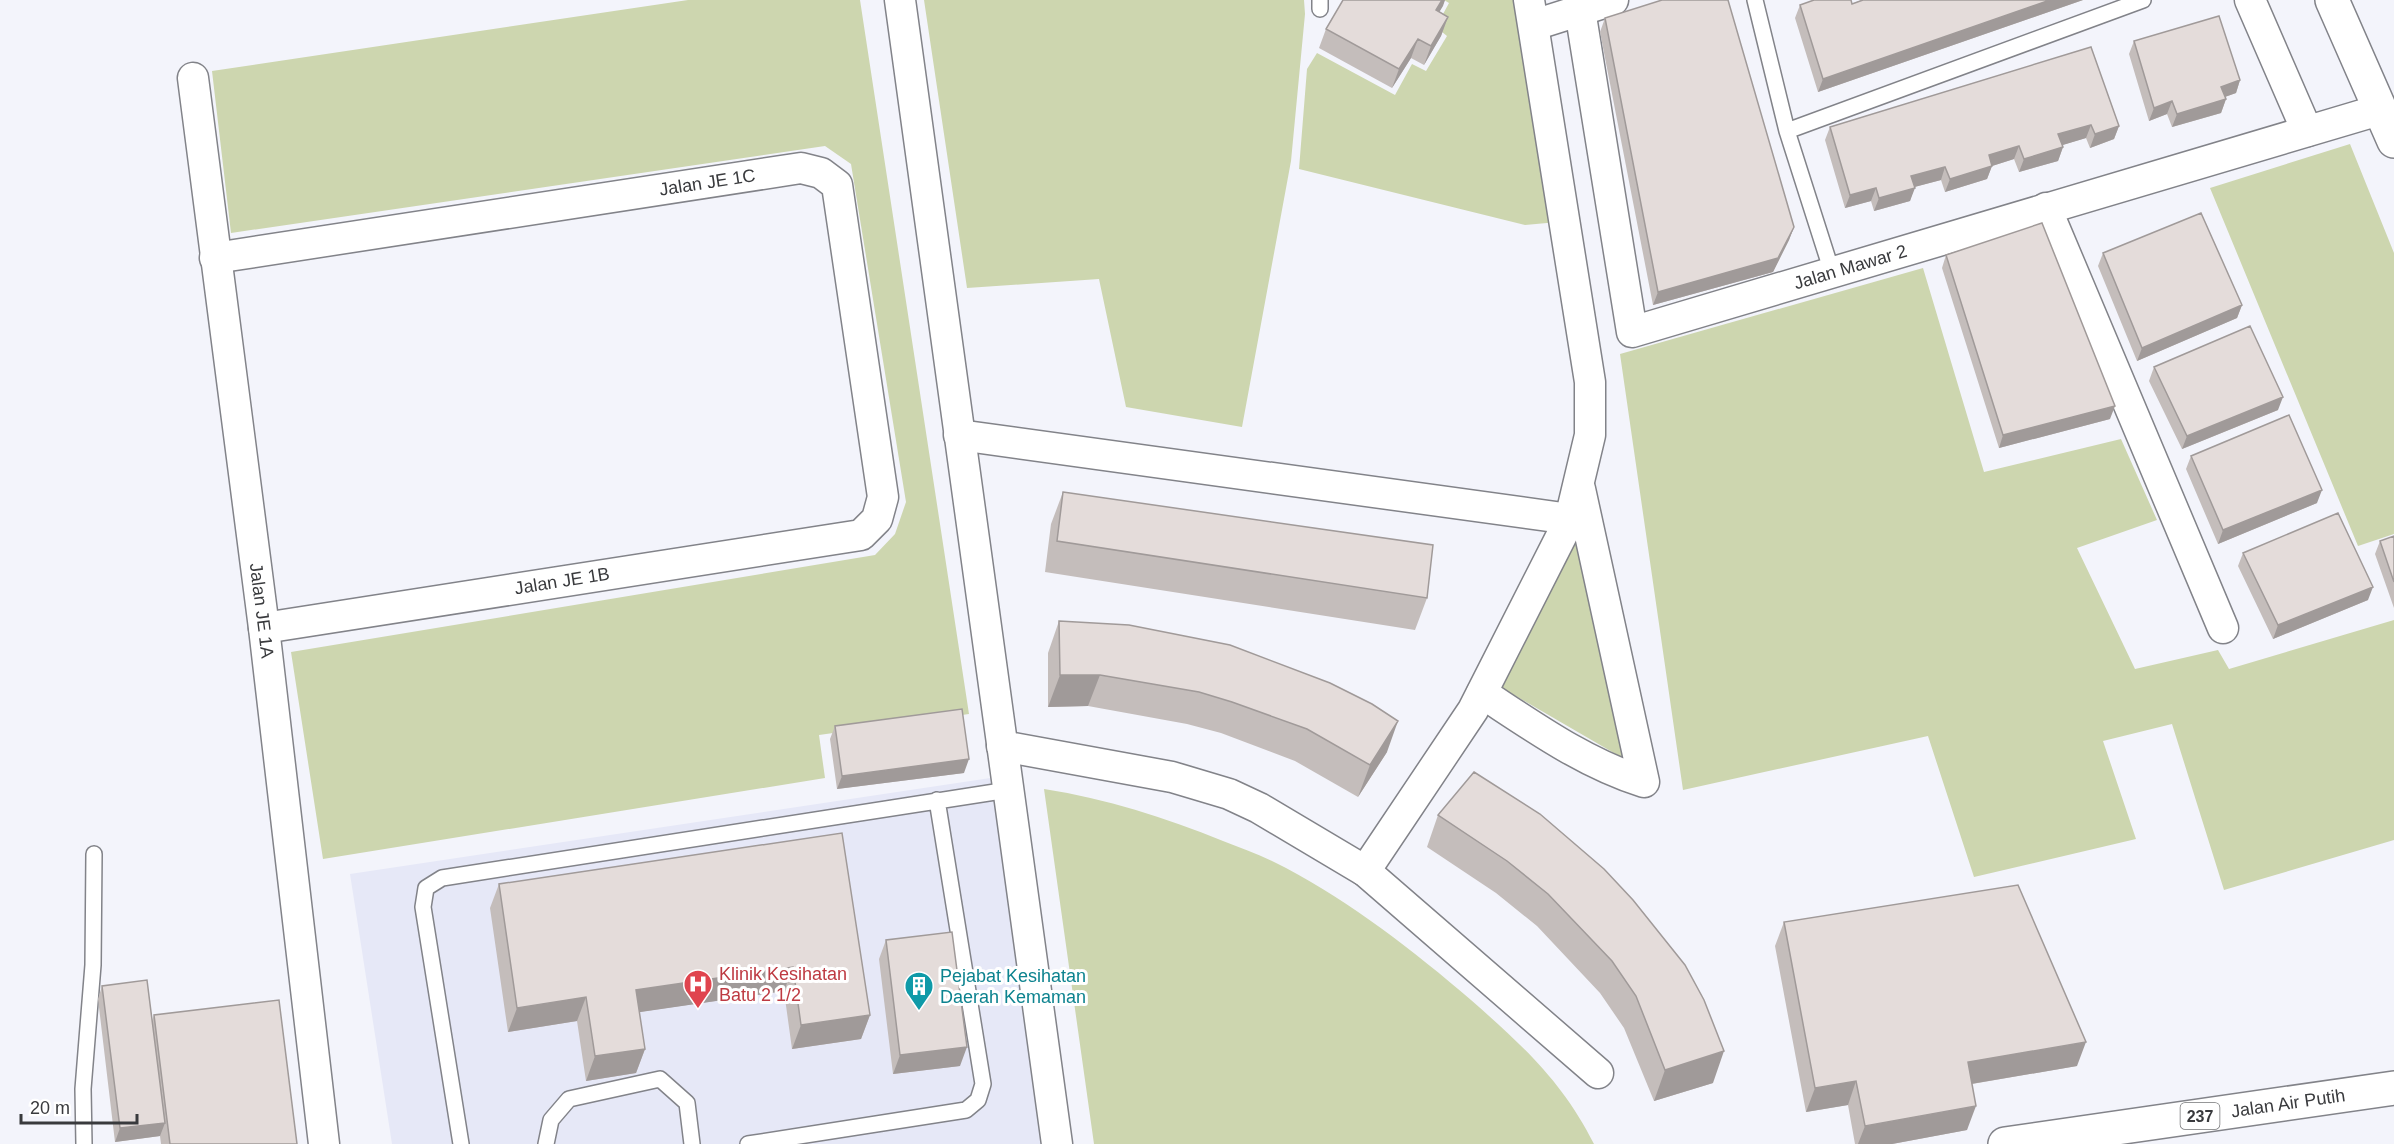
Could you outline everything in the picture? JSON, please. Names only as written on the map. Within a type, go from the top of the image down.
[{"type":"main road","points":[[2332,0],[2394,141]]},
{"type":"main road","name":"Jalan Air Putih","points":[[2005,1144],[2394,1088]]},
{"type":"street","points":[[900,0],[1057,1144]]},
{"type":"street","points":[[1365,871],[1482,693],[1570,519],[1590,435],[1590,382],[1532,13],[1580,10],[1613,0]]},
{"type":"street","points":[[2250,0],[2307,131]]},
{"type":"street","name":"Jalan Mawar 2","points":[[1580,10],[1632,332],[2379,110]]},
{"type":"street","name":"Jalan JE 1A","points":[[193,78],[264,628],[324,1144]]},
{"type":"street","name":"Jalan JE 1C","points":[[215,258],[801,168],[822,173],[837,184],[883,497],[877,519],[861,535]]},
{"type":"street","points":[[2046,208],[2223,628]]},
{"type":"street","points":[[959,435],[1570,519]]},
{"type":"street","points":[[1482,693],[1571,751],[1618,773],[1644,782],[1579,482]]},
{"type":"street","name":"Jalan JE 1B","points":[[264,628],[861,535]]},
{"type":"street","points":[[1002,746],[1172,777],[1229,794],[1259,808],[1365,871],[1598,1072]]},
{"type":"lane","points":[[1755,0],[1787,131],[1832,272]]},
{"type":"lane","points":[[1787,131],[2143,0]]},
{"type":"lane","points":[[461,1144],[423,907],[426,888],[442,878],[1008,790]]},
{"type":"lane","points":[[748,1144],[966,1110],[978,1100],[983,1084],[938,800]]},
{"type":"lane","points":[[84,1144],[83,1089],[93,965],[94,854]]},
{"type":"lane","points":[[546,1144],[551,1120],[569,1099],[660,1079],[687,1103],[692,1144]]},
{"type":"shaded area","name":"Klinik Kesihatan Batu 2 1/2","points":[[997,777],[1042,1144],[392,1144],[350,874]]},
{"type":"green space","points":[[688,0],[860,0],[969,714],[819,735],[825,778],[323,859],[291,652],[875,555],[895,534],[906,502],[851,164],[825,146],[231,233],[212,71]]},
{"type":"green space","points":[[924,0],[1304,0],[1305,14],[1291,161],[1242,427],[1126,407],[1099,279],[967,288]]},
{"type":"green space","points":[[1444,0],[1520,0],[1558,222],[1525,225],[1299,169],[1307,69],[1317,53],[1395,95],[1412,64],[1426,71],[1447,36],[1436,27],[1449,3]]},
{"type":"green space","points":[[2350,144],[2394,253],[2394,534],[2358,546],[2210,188]]},
{"type":"green space","points":[[1923,268],[1984,472],[2121,439],[2157,520],[2077,548],[2135,669],[2218,650],[2229,669],[2394,620],[2394,840],[2224,890],[2172,724],[2103,741],[2136,839],[1974,877],[1928,736],[1683,790],[1620,354]]},
{"type":"green space","points":[[1577,540],[1626,760],[1502,688]]},
{"type":"green space","points":[[1044,789],[1113,804],[1179,824],[1271,860],[1335,896],[1427,964],[1508,1033],[1569,1101],[1594,1144],[1094,1144]]},
{"type":"building","points":[[1343,0],[1442,0],[1436,10],[1448,17],[1431,46],[1418,39],[1399,69],[1326,29]]},
{"type":"building","points":[[1662,0],[1728,0],[1794,227],[1778,258],[1658,292],[1605,18]]},
{"type":"building","points":[[1814,0],[1851,0],[1852,4],[1863,0],[2050,0],[1823,79],[1800,5]]},
{"type":"building","points":[[2219,16],[2240,80],[2221,87],[2226,99],[2177,114],[2172,101],[2154,108],[2134,41]]},
{"type":"building","points":[[2091,47],[2119,126],[2095,134],[2091,125],[2058,134],[2063,147],[2024,159],[2019,146],[1989,155],[1992,166],[1950,179],[1945,167],[1911,176],[1915,188],[1879,198],[1876,188],[1850,195],[1830,127]]},
{"type":"building","points":[[2201,213],[2242,305],[2142,348],[2103,253]]},
{"type":"building","points":[[2042,223],[2115,406],[2003,435],[1946,255]]},
{"type":"building","points":[[2250,326],[2283,397],[2187,436],[2154,367]]},
{"type":"building","points":[[2289,415],[2322,490],[2223,530],[2191,456]]},
{"type":"building","points":[[1063,492],[1433,545],[1427,598],[1057,541]]},
{"type":"building","points":[[2338,513],[2373,587],[2278,625],[2243,553]]},
{"type":"building","points":[[2394,536],[2394,582],[2380,541]]},
{"type":"building","points":[[1059,621],[1129,625],[1230,645],[1330,683],[1372,704],[1398,721],[1370,765],[1307,729],[1199,692],[1100,675],[1060,675]]},
{"type":"building","points":[[962,709],[969,759],[842,776],[835,726]]},
{"type":"building","points":[[1474,772],[1540,814],[1604,869],[1633,900],[1685,965],[1704,1000],[1724,1051],[1665,1070],[1636,996],[1612,961],[1548,894],[1507,861],[1438,815]]},
{"type":"building","points":[[842,833],[870,1015],[801,1025],[793,967],[636,990],[645,1049],[595,1056],[586,997],[517,1008],[499,884]]},
{"type":"building","points":[[2018,885],[2086,1042],[1968,1062],[1976,1106],[1865,1126],[1856,1081],[1815,1088],[1784,922]]},
{"type":"building","name":"Pejabat Kesihatan Daerah Kemaman","points":[[952,932],[967,1047],[900,1055],[886,940]]},
{"type":"building","points":[[147,980],[165,1123],[120,1128],[102,986]]},
{"type":"building","points":[[279,1000],[297,1144],[170,1144],[154,1015]]},
{"type":"place","name":"Klinik Kesihatan Batu 2 1/2","points":[[698,1010]]},
{"type":"place","name":"Pejabat Kesihatan Daerah Kemaman","points":[[919,1012]]}]
